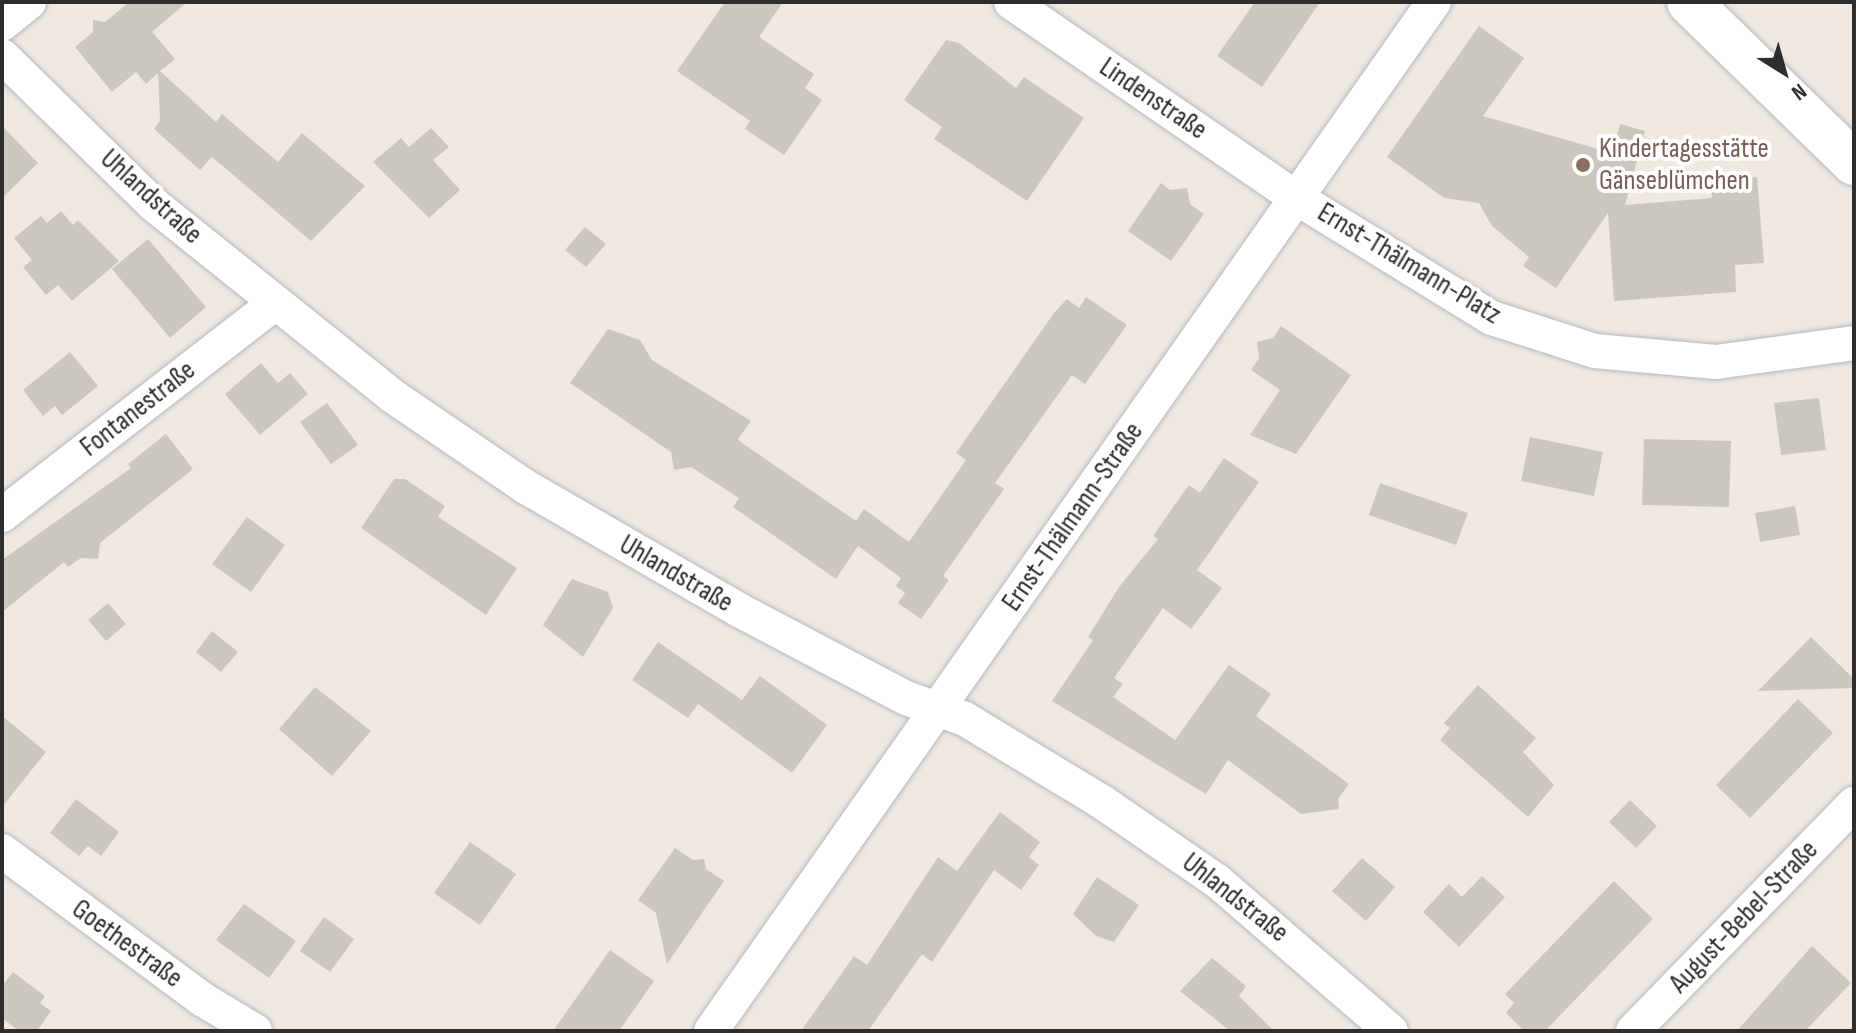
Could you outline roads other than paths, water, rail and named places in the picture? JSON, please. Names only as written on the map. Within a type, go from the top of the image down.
[{"type":"main road","points":[[1689,2],[1854,163]]},
{"type":"street","points":[[2,24],[29,2]]},
{"type":"street","name":"Lindenstraße","points":[[1011,2],[1295,197]]},
{"type":"street","name":"Ernst-Thälmann-Straße","points":[[711,1031],[1434,2]]},
{"type":"street","name":"Uhlandstraße","points":[[2,56],[153,204],[394,397],[526,487],[737,609],[906,698],[940,709],[1090,794],[1217,881],[1391,1031]]},
{"type":"street","name":"Ernst-Thälmann-Platz","points":[[1295,197],[1492,318],[1595,351],[1716,362],[1854,343]]},
{"type":"street","name":"Fontanestraße","points":[[2,515],[275,303]]},
{"type":"street","name":"August-Bebel-Straße","points":[[1633,1031],[1854,804]]},
{"type":"street","name":"Goethestraße","points":[[2,851],[202,999],[255,1031]]},
{"type":"place","name":"Kindertagesstätte Gänseblümchen","points":[[1583,165]]}]
